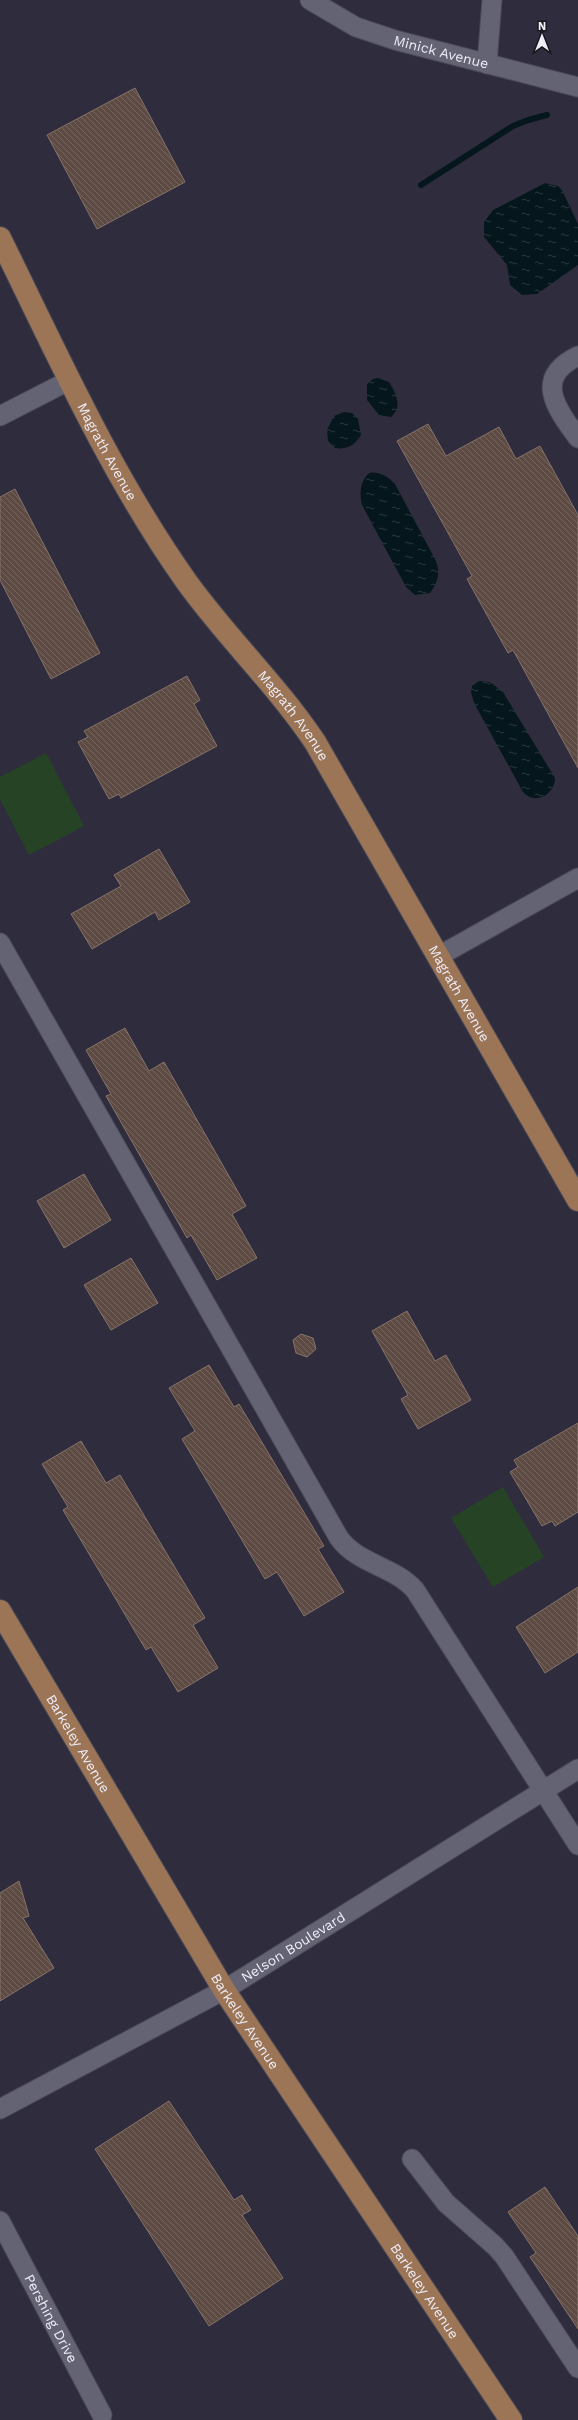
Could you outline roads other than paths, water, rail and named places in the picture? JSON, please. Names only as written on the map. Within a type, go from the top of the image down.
[{"type":"main road","name":"Magrath Avenue","points":[[0,238],[70,380],[134,499],[183,576],[208,610],[285,701],[315,742],[437,957],[578,1200]]},
{"type":"main road","name":"Barkeley Avenue","points":[[0,1611],[224,1990],[511,2420]]},
{"type":"street","name":"Minick Avenue","points":[[310,0],[356,27],[395,40],[578,87]]},
{"type":"street","points":[[487,64],[492,0]]},
{"type":"street","points":[[578,356],[562,364],[554,376],[551,388],[563,416],[578,438]]},
{"type":"street","points":[[0,416],[70,380]]},
{"type":"street","points":[[437,957],[578,878]]},
{"type":"street","points":[[0,943],[339,1538],[346,1548],[357,1556],[400,1577],[415,1590],[578,1845]]},
{"type":"street","name":"Nelson Boulevard","points":[[0,2110],[224,1990],[578,1769]]},
{"type":"street","points":[[412,2160],[446,2203],[504,2256],[578,2368]]},
{"type":"street","name":"Pershing Drive","points":[[0,2221],[102,2415]]},
{"type":"water","points":[[545,183],[558,186],[562,190],[578,224],[578,265],[537,294],[522,295],[510,285],[507,265],[484,237],[484,222],[493,210]]},
{"type":"water","points":[[378,378],[389,382],[396,395],[397,409],[391,417],[379,415],[367,400],[367,384],[373,379]]},
{"type":"water","points":[[344,412],[352,413],[358,419],[361,435],[356,442],[350,446],[335,448],[328,441],[327,430],[334,416]]},
{"type":"water","points":[[369,473],[384,475],[395,484],[435,559],[438,568],[438,577],[430,593],[415,595],[406,587],[362,505],[361,488],[366,476]]},
{"type":"water","points":[[479,681],[490,682],[503,692],[555,778],[552,789],[544,796],[533,798],[523,792],[474,703],[471,692],[472,686]]},
{"type":"waterway","points":[[421,185],[513,126],[547,115]]}]
